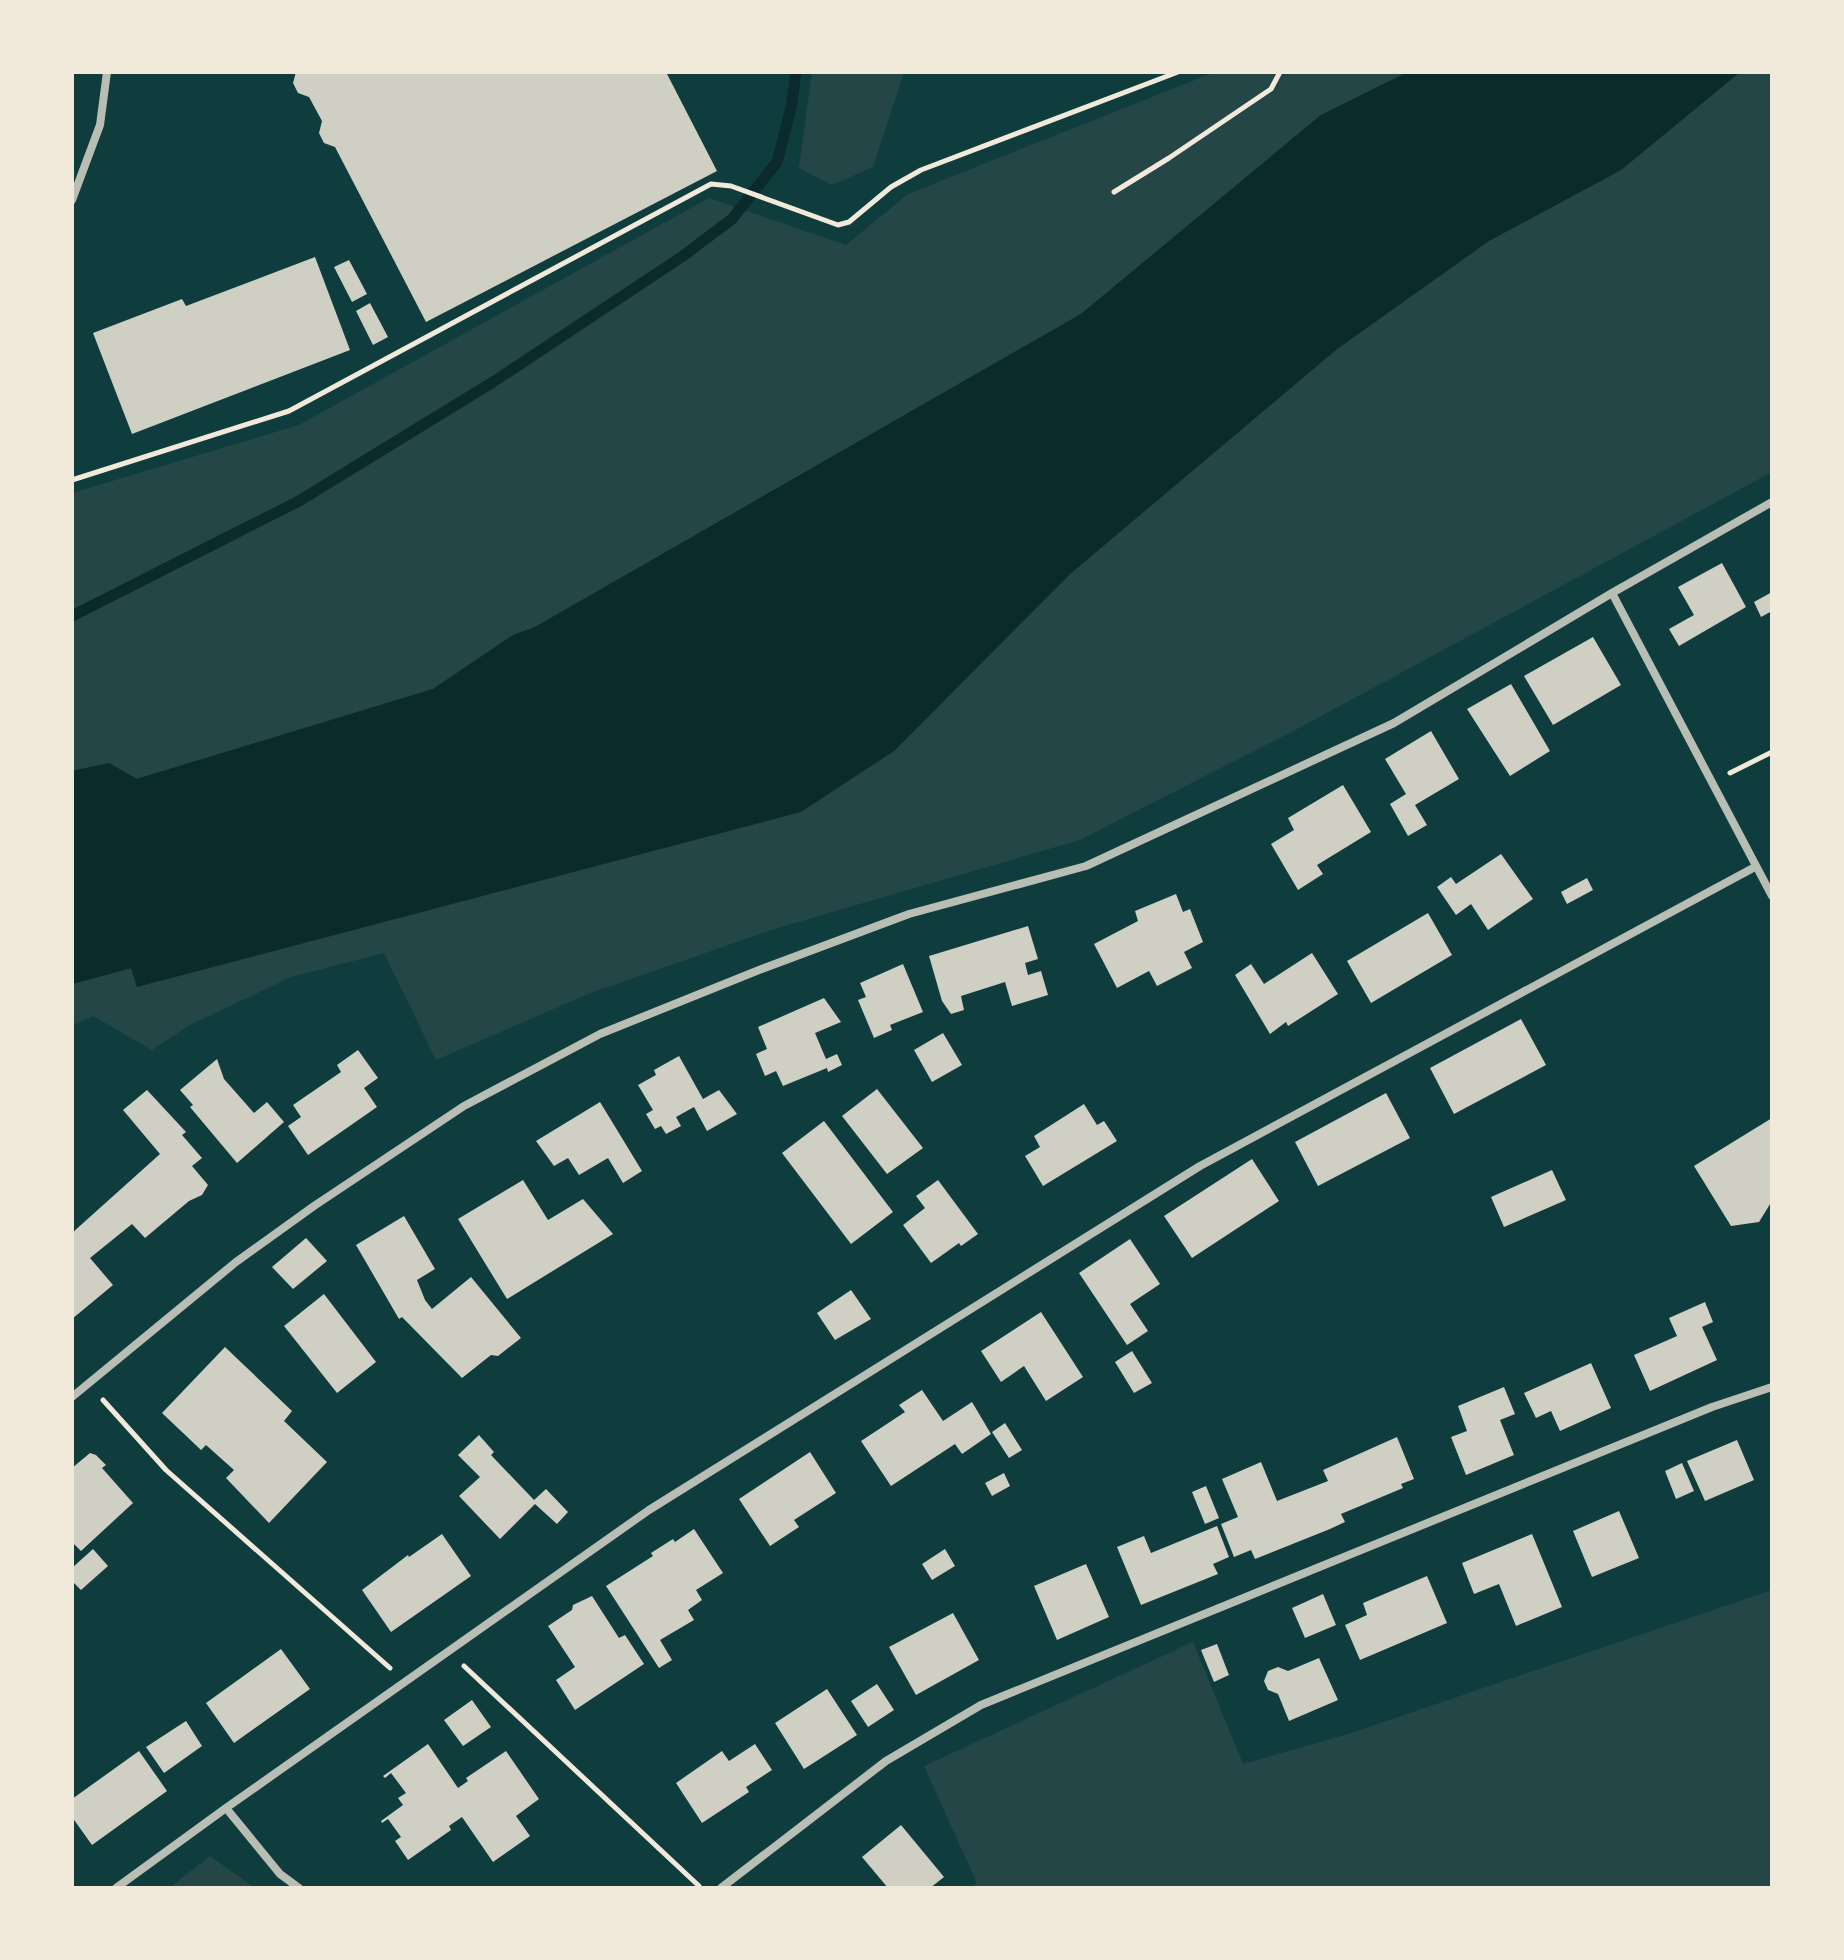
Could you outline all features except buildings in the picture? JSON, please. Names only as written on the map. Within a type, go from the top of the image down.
[{"type":"street","points":[[72,200],[100,125],[107,72]]},
{"type":"street","points":[[72,1397],[236,1262],[314,1206],[464,1106],[600,1034],[909,914],[1086,866],[1394,723],[1772,502]]},
{"type":"street","points":[[1612,593],[1772,896]]},
{"type":"street","points":[[116,1888],[649,1510],[1200,1166],[1755,867]]},
{"type":"street","points":[[721,1888],[886,1761],[981,1705],[1712,1407],[1772,1387]]},
{"type":"street","points":[[226,1808],[280,1874],[299,1888]]},
{"type":"path","points":[[72,480],[289,411],[711,184],[731,186],[838,225],[849,222],[891,187],[921,170],[1178,72]]},
{"type":"path","points":[[1114,192],[1271,89],[1280,72]]},
{"type":"path","points":[[1711,782],[1772,752]]},
{"type":"path","points":[[88,1383],[166,1470],[406,1682]]},
{"type":"path","points":[[448,1652],[701,1888]]},
{"type":"shaded area","points":[[812,72],[904,72],[873,167],[832,185],[799,168]]},
{"type":"shaded area","points":[[1215,72],[1408,72],[1321,115],[1081,314],[535,627],[513,635],[433,689],[136,779],[109,763],[72,771],[72,493],[299,425],[709,198],[846,245],[908,194]]},
{"type":"shaded area","points":[[1408,72],[1740,72],[1621,170],[1489,241],[1337,349],[1070,574],[894,751],[801,812],[137,987],[131,968],[72,984],[72,771],[109,763],[137,779],[433,689],[513,635],[535,627],[1081,314],[1321,115]]},
{"type":"shaded area","points":[[1740,72],[1772,72],[1772,472],[1299,728],[1080,840],[774,929],[588,994],[436,1060],[384,953],[291,977],[190,1025],[152,1050],[93,1016],[72,1026],[72,984],[132,968],[137,987],[894,751],[1070,574],[1337,349],[1489,240],[1621,170]]},
{"type":"shaded area","points":[[1772,1590],[1772,1888],[970,1888],[977,1883],[924,1766],[1193,1642],[1243,1764],[1348,1734]]},
{"type":"shaded area","points":[[210,1856],[255,1888],[169,1888]]},
{"type":"waterway","points":[[72,616],[299,501],[493,382],[683,256],[732,219],[777,162],[791,108],[796,72]]}]
